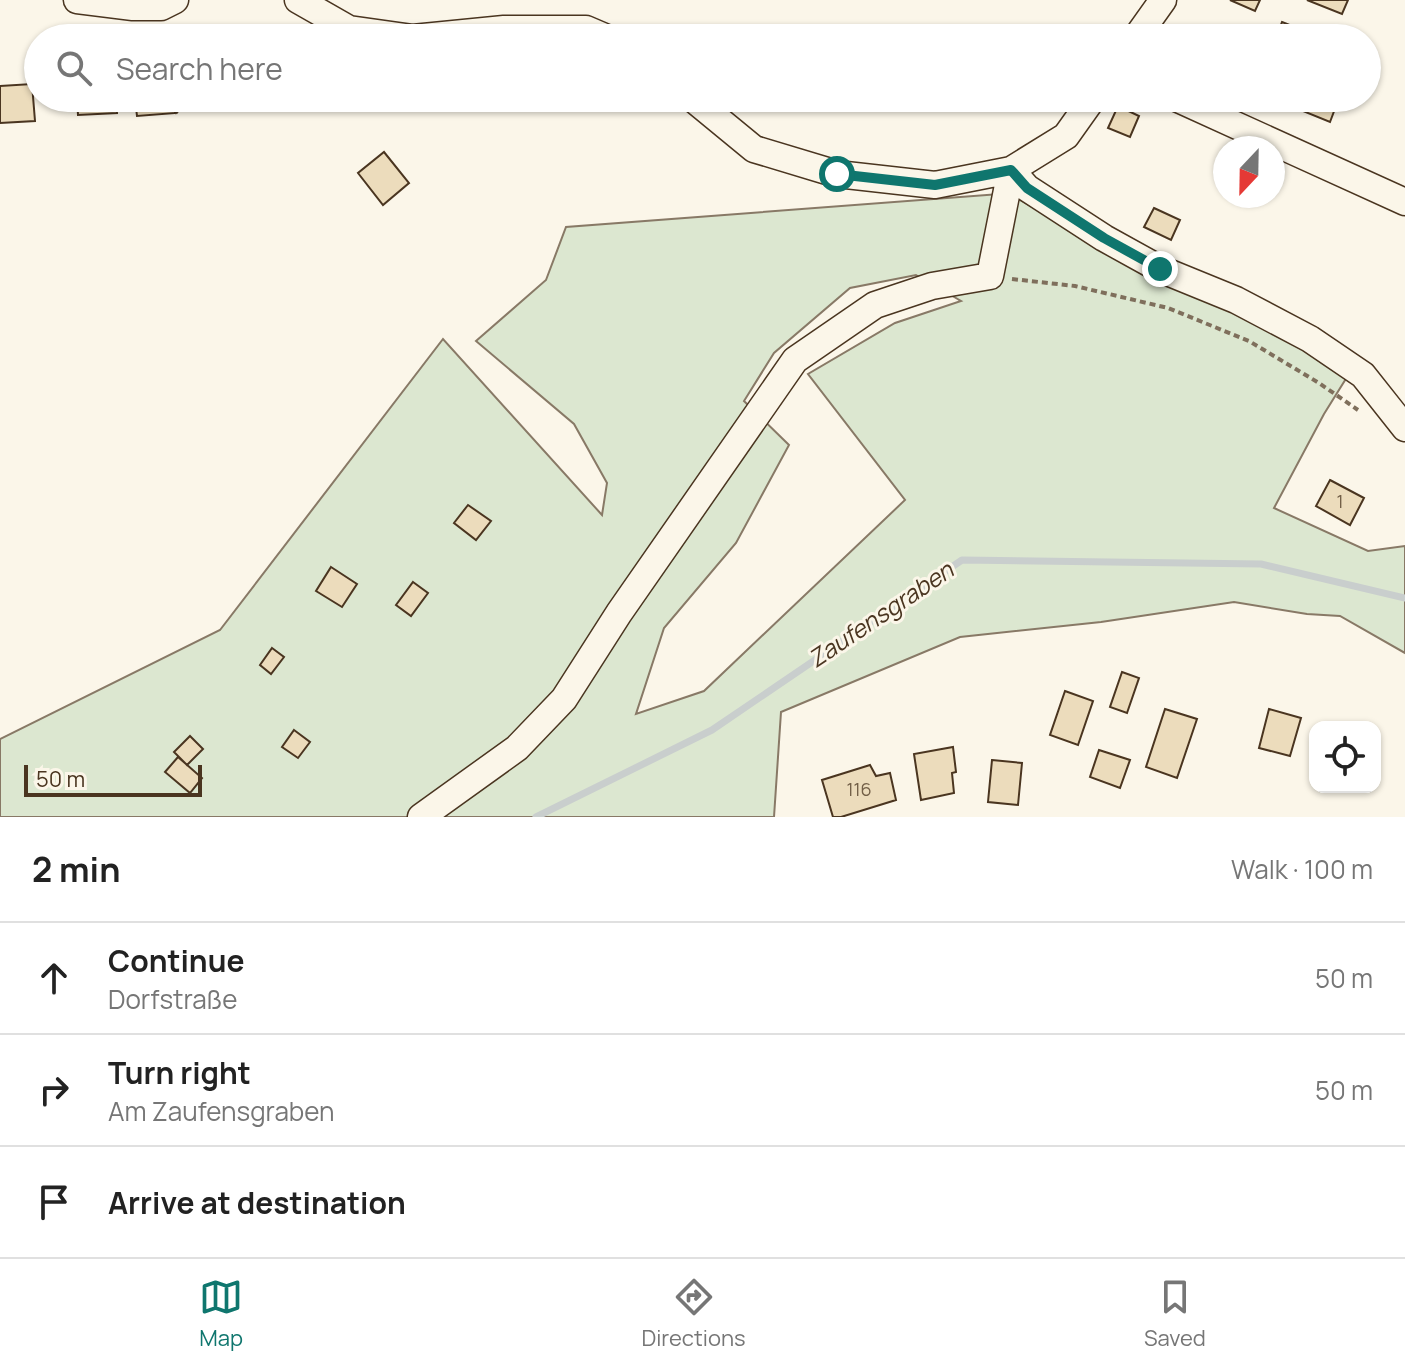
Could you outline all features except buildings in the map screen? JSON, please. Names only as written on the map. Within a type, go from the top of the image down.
[{"type":"street","points":[[77,0],[133,7],[161,7],[175,0]]},
{"type":"street","points":[[298,0],[340,24]]},
{"type":"street","points":[[1146,24],[1163,0]]},
{"type":"street","points":[[709,112],[754,149],[837,174],[935,185],[1011,170],[1066,136],[1083,112]]},
{"type":"street","points":[[1207,112],[1405,202]]},
{"type":"street","points":[[421,817],[517,748],[564,699],[619,613],[795,360],[875,305],[932,286],[990,276],[1011,170]]},
{"type":"street","points":[[1011,170],[1027,188],[1104,238],[1160,269],[1236,300],[1310,339],[1363,375],[1405,428]]},
{"type":"path","points":[[990,276],[1075,286],[1168,308],[1249,341],[1368,417]]},
{"type":"green space","points":[[1013,193],[1020,200],[1159,279],[1271,328],[1347,377],[1274,508],[1368,551],[1405,546],[1405,653],[1340,616],[1234,602],[1101,622],[960,637],[781,712],[774,817],[0,817],[0,739],[220,630],[443,339],[602,515],[607,483],[574,424],[476,341],[546,280],[566,227]],"holes":[[[916,275],[961,301],[895,323],[808,374],[905,500],[704,691],[636,714],[664,628],[736,543],[789,445],[744,401],[774,353],[850,288]]]},
{"type":"waterway","name":"Zaufensgraben","points":[[536,817],[712,730],[962,560],[1261,564],[1405,598]]},
{"type":"route","points":[[837,174],[935,185],[1011,170],[1027,188],[1104,238],[1160,269]]}]
